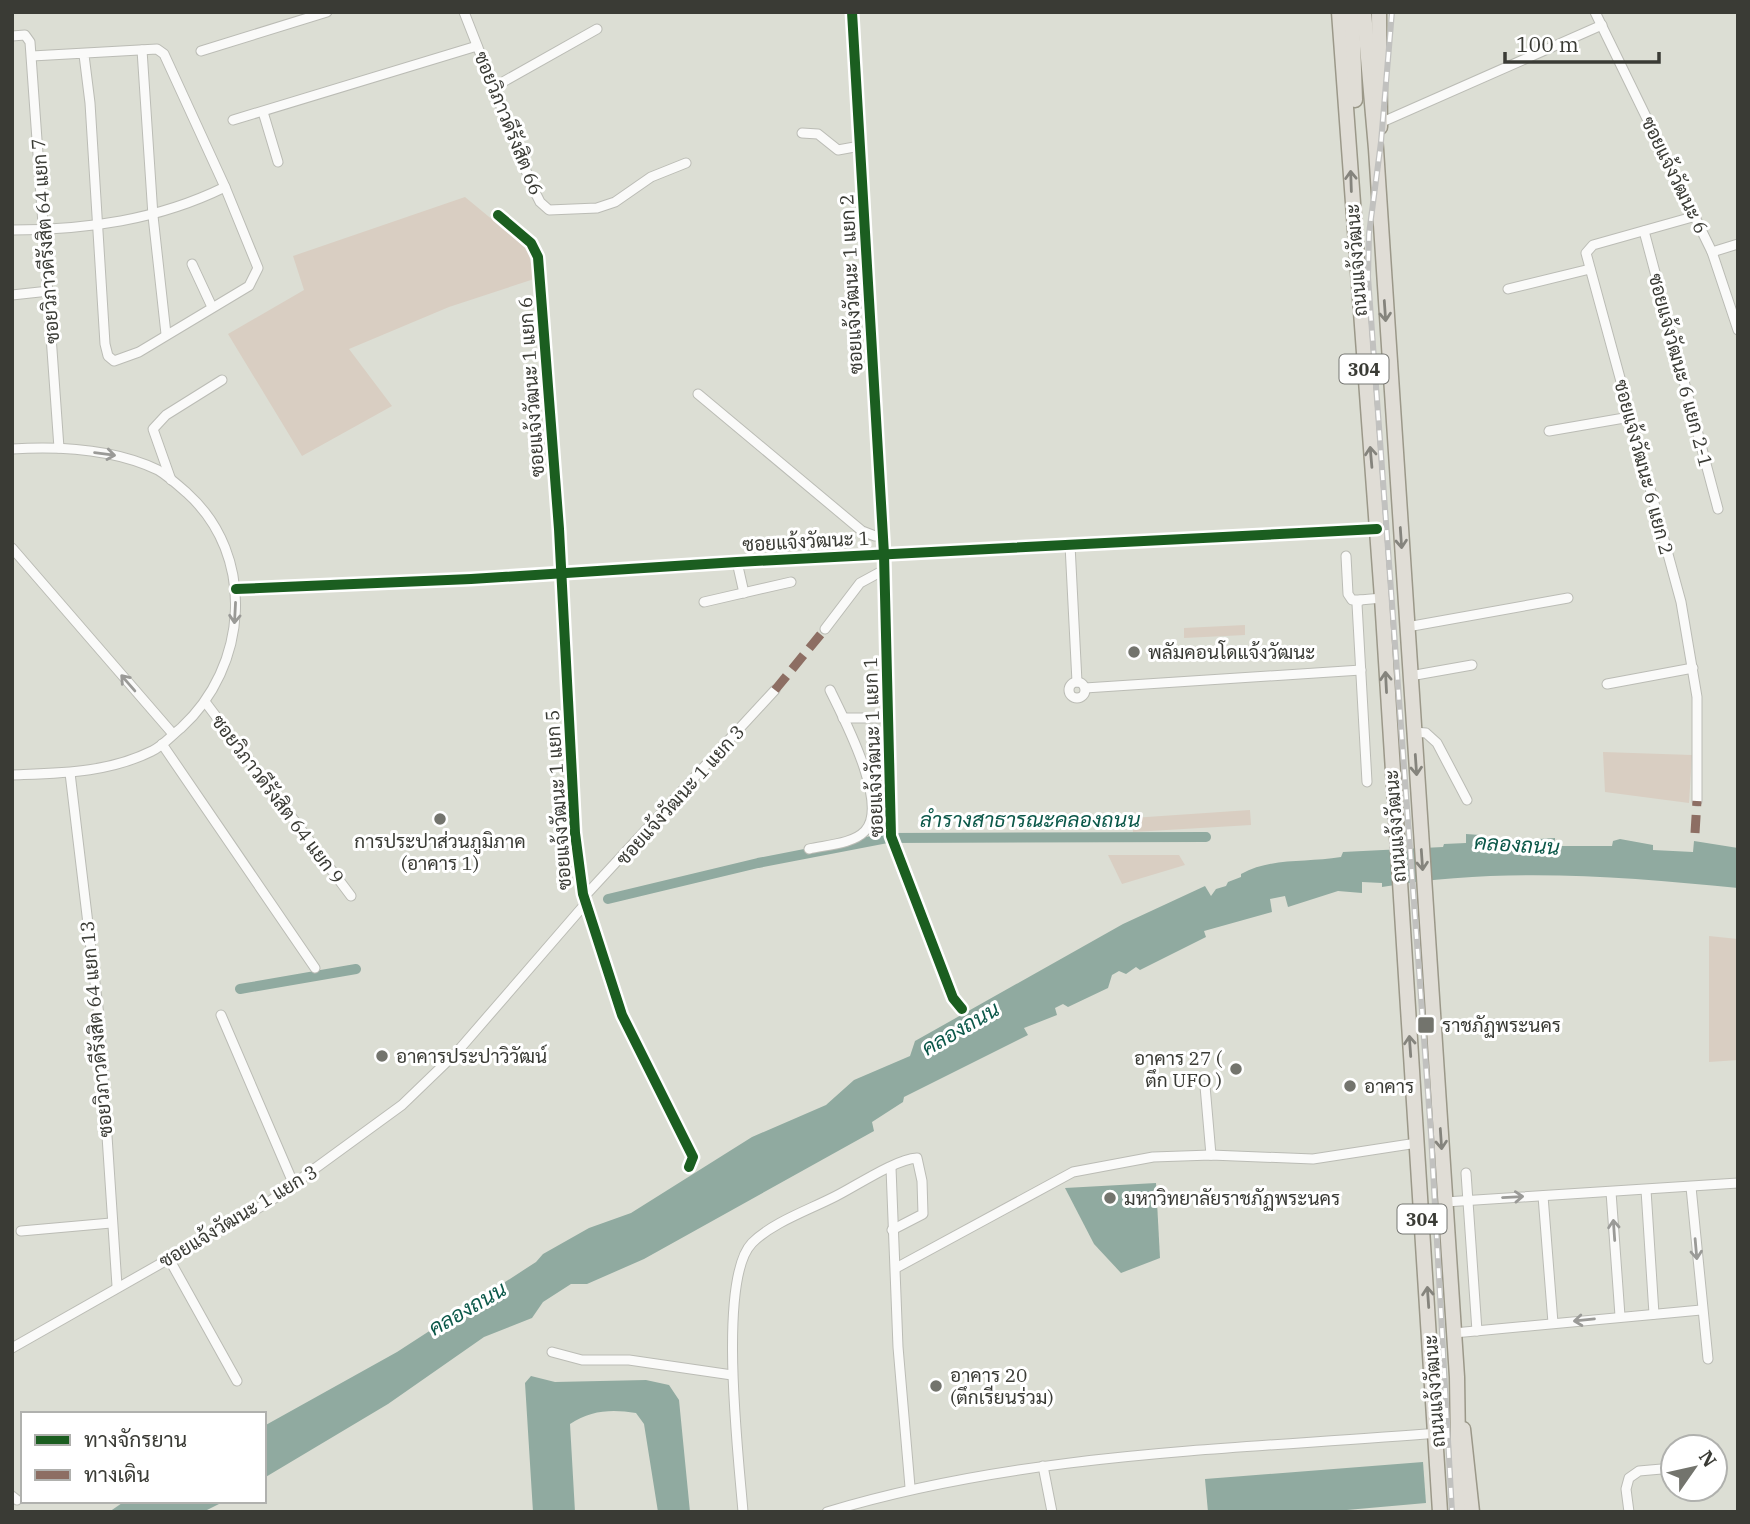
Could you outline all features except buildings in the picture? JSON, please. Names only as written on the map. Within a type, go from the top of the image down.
[{"type":"main road","name":"ถนนแจ้งวัฒนะ","points":[[1377,149],[1380,123],[1379,12]]},
{"type":"main road","name":"ถนนแจ้งวัฒนะ","points":[[1354,13],[1355,97],[1350,140],[1353,240],[1382,598],[1392,799],[1437,1433],[1440,1512]]},
{"type":"main road","name":"ถนนแจ้งวัฒนะ","points":[[1354,13],[1377,149],[1454,1333],[1459,1512]]},
{"type":"main road","name":"ถนนแจ้งวัฒนะ","points":[[1458,1407],[1466,1446],[1472,1512]]},
{"type":"street","points":[[201,51],[327,12]]},
{"type":"street","name":"ซอยวิภาวดีรังสิต 66","points":[[464,12],[532,186],[540,202],[549,210],[597,208],[615,202],[651,177],[686,163]]},
{"type":"street","name":"ซอยแจ้งวัฒนะ 1 แยก 2","points":[[852,12],[884,554]]},
{"type":"street","name":"ซอยแจ้งวัฒนะ 6","points":[[1595,12],[1696,216],[1712,252],[1738,330]]},
{"type":"street","points":[[1380,123],[1602,25]]},
{"type":"street","points":[[494,87],[597,29]]},
{"type":"street","name":"ซอยวิภาวดีรังสิต 64 แยก 7","points":[[12,36],[25,35],[30,42],[32,56],[60,448]]},
{"type":"street","points":[[233,120],[477,46]]},
{"type":"street","points":[[32,56],[157,49],[164,54],[225,187],[258,268],[248,286],[124,359],[114,361],[108,356],[90,103],[84,55]]},
{"type":"street","points":[[142,50],[153,216],[166,334]]},
{"type":"street","points":[[263,111],[278,162]]},
{"type":"street","points":[[802,133],[818,134],[838,150],[860,146]]},
{"type":"street","points":[[12,230],[97,225],[153,216],[225,187]]},
{"type":"street","name":"ซอยแจ้งวัฒนะ 1 แยก 6","points":[[498,215],[531,243],[538,257],[561,574]]},
{"type":"street","points":[[1508,289],[1590,269],[1586,251],[1590,246],[1696,216]]},
{"type":"street","name":"ซอยแจ้งวัฒนะ 6 แยก 2-1","points":[[1644,231],[1718,509]]},
{"type":"street","points":[[1712,252],[1738,244]]},
{"type":"street","points":[[192,264],[212,307]]},
{"type":"street","name":"ซอยแจ้งวัฒนะ 6 แยก 2","points":[[1590,269],[1681,602],[1693,668],[1700,751],[1697,801]]},
{"type":"street","points":[[12,295],[49,291]]},
{"type":"street","points":[[171,480],[153,429],[166,415],[222,380]]},
{"type":"street","points":[[698,394],[862,531],[883,536]]},
{"type":"street","points":[[1549,431],[1630,417]]},
{"type":"street","points":[[12,449],[60,448],[118,456],[159,471],[196,502],[221,534],[236,589],[231,644],[206,703],[154,751],[99,770],[12,775]]},
{"type":"street","name":"ซอยแจ้งวัฒนะ 1","points":[[236,589],[1377,529]]},
{"type":"street","points":[[1069,545],[1081,685],[1361,670]]},
{"type":"street","points":[[12,548],[173,734]]},
{"type":"street","name":"ซอยแจ้งวัฒนะ 1 แยก 1","points":[[884,554],[891,836],[953,998],[962,1009]]},
{"type":"street","points":[[1346,556],[1348,594],[1352,600],[1382,598]]},
{"type":"street","points":[[737,562],[744,593]]},
{"type":"street","points":[[825,629],[860,583],[884,570]]},
{"type":"street","name":"ซอยแจ้งวัฒนะ 1 แยก 5","points":[[561,574],[575,833],[584,901],[622,1015],[693,1157],[689,1167]]},
{"type":"street","points":[[705,602],[791,582]]},
{"type":"street","points":[[1407,627],[1568,598]]},
{"type":"street","points":[[1363,600],[1357,602],[1357,607],[1367,782]]},
{"type":"street","points":[[1410,676],[1472,665]]},
{"type":"street","points":[[1607,684],[1693,668]]},
{"type":"street","name":"ซอยแจ้งวัฒนะ 1 แยก 3","points":[[12,1348],[294,1185],[411,1096],[457,1052],[584,901],[775,690]]},
{"type":"street","points":[[809,849],[855,838],[868,829],[870,820],[869,781],[830,690]]},
{"type":"street","name":"ซอยวิภาวดีรังสิต 64 แยก 9","points":[[206,703],[351,896]]},
{"type":"street","points":[[843,718],[889,718]]},
{"type":"street","points":[[1414,732],[1426,733],[1437,743],[1467,800]]},
{"type":"street","points":[[162,744],[314,968]]},
{"type":"street","name":"ซอยวิภาวดีรังสิต 64 แยก 13","points":[[70,773],[99,1016],[117,1286]]},
{"type":"street","points":[[221,1015],[294,1185]]},
{"type":"street","points":[[1205,1086],[1210,1155]]},
{"type":"street","points":[[896,1268],[1073,1172],[1153,1157],[1210,1155],[1313,1159],[1417,1143]]},
{"type":"street","points":[[743,1512],[732,1376],[736,1288],[739,1268],[750,1244],[767,1232],[891,1168],[917,1158],[922,1181],[923,1214],[892,1230]]},
{"type":"street","points":[[891,1168],[899,1360],[910,1488]]},
{"type":"street","points":[[1466,1173],[1477,1331]]},
{"type":"street","points":[[1445,1202],[1738,1183]]},
{"type":"street","points":[[1691,1187],[1701,1310],[1708,1359]]},
{"type":"street","points":[[1646,1189],[1654,1314]]},
{"type":"street","points":[[1611,1192],[1620,1316]]},
{"type":"street","points":[[1543,1196],[1553,1323]]},
{"type":"street","points":[[21,1231],[111,1223]]},
{"type":"street","points":[[168,1258],[236,1381]]},
{"type":"street","points":[[1454,1333],[1701,1310]]},
{"type":"street","points":[[552,1352],[582,1360],[629,1360],[732,1376]]},
{"type":"street","points":[[827,1512],[854,1508],[910,1488],[1043,1466],[1178,1451],[1437,1433]]},
{"type":"street","points":[[1043,1466],[1052,1512]]},
{"type":"street","points":[[1629,1512],[1629,1478],[1639,1471],[1659,1469]]},
{"type":"shaded area","points":[[465,197],[528,249],[534,279],[449,307],[349,349],[392,406],[302,456],[228,334],[304,290],[293,256]]},
{"type":"shaded area","points":[[1245,625],[1245,635],[1184,638],[1184,628]]},
{"type":"shaded area","points":[[1603,752],[1692,755],[1689,803],[1605,792]]},
{"type":"shaded area","points":[[1250,810],[1251,825],[1133,832],[1132,818]]},
{"type":"shaded area","points":[[1108,855],[1179,855],[1185,865],[1122,884]]},
{"type":"shaded area","points":[[1709,936],[1738,939],[1738,1060],[1709,1062]]},
{"type":"water","name":"คลองถนน","points":[[1466,834],[1480,835],[1481,845],[1537,847],[1539,839],[1555,838],[1555,846],[1612,846],[1613,841],[1620,839],[1653,845],[1653,850],[1693,852],[1694,841],[1738,848],[1738,888],[1604,877],[1516,875],[1382,887],[1382,883],[1362,882],[1362,893],[1338,891],[1288,907],[1285,896],[1270,899],[1272,912],[1204,931],[1206,937],[1140,970],[1136,967],[1126,974],[1119,971],[1112,975],[1108,988],[1068,1007],[1063,1004],[1055,1008],[1057,1015],[1024,1028],[1028,1035],[904,1097],[903,1102],[872,1122],[874,1131],[644,1259],[587,1284],[571,1284],[543,1302],[532,1318],[484,1337],[388,1404],[266,1477],[266,1425],[397,1352],[536,1262],[543,1254],[589,1228],[631,1213],[752,1137],[826,1105],[854,1080],[910,1056],[915,1041],[1123,924],[1205,886],[1211,896],[1216,889],[1241,877],[1241,874],[1265,865],[1341,857],[1343,852],[1443,847],[1444,844],[1466,843]]},
{"type":"water","points":[[1156,1183],[1160,1258],[1121,1273],[1094,1244],[1065,1188]]},
{"type":"water","points":[[531,1376],[555,1382],[646,1380],[669,1385],[679,1400],[690,1512],[658,1512],[644,1424],[636,1413],[610,1411],[594,1413],[570,1424],[575,1512],[533,1512],[525,1383]]},
{"type":"water","points":[[1423,1462],[1426,1503],[1324,1512],[1208,1512],[1205,1479]]},
{"type":"water","points":[[122,1503],[221,1503],[203,1512],[109,1512]]},
{"type":"waterway","name":"ลำรางสาธารณะคลองถนน","points":[[608,899],[758,863],[887,838],[1206,837]]},
{"type":"waterway","name":"ลำรางสาธารณะคลองถนน","points":[[240,989],[356,969]]},
{"type":"railway","points":[[1392,12],[1381,142],[1369,234],[1368,277],[1431,1134],[1452,1512]]},
{"type":"marked path","points":[[775,690],[825,629]]},
{"type":"marked path","points":[[1695,833],[1697,801]]},
{"type":"cycle path","points":[[852,12],[884,554],[891,836],[953,998],[962,1009]]},
{"type":"cycle path","points":[[498,215],[531,243],[538,257],[559,529],[575,833],[583,894],[622,1015],[693,1157],[689,1167]]},
{"type":"cycle path","points":[[236,589],[471,579],[737,562],[1377,529]]},
{"type":"place","name":"พลัมคอนโดแจ้งวัฒนะ","points":[[1134,652]]},
{"type":"place","name":"การประปาส่วนภูมิภาค (อาคาร 1)","points":[[440,819]]},
{"type":"place","name":"ราชภัฏพระนคร","points":[[1426,1025]]},
{"type":"place","name":"อาคารประปาวิวัฒน์","points":[[382,1056]]},
{"type":"place","name":"อาคาร 27 ( ตึก UFO )","points":[[1236,1069]]},
{"type":"place","name":"อาคาร","points":[[1350,1086]]},
{"type":"place","name":"มหาวิทยาลัยราชภัฏพระนคร","points":[[1110,1198]]},
{"type":"place","name":"อาคาร 20 (ตึกเรียนร่วม)","points":[[936,1386]]}]
